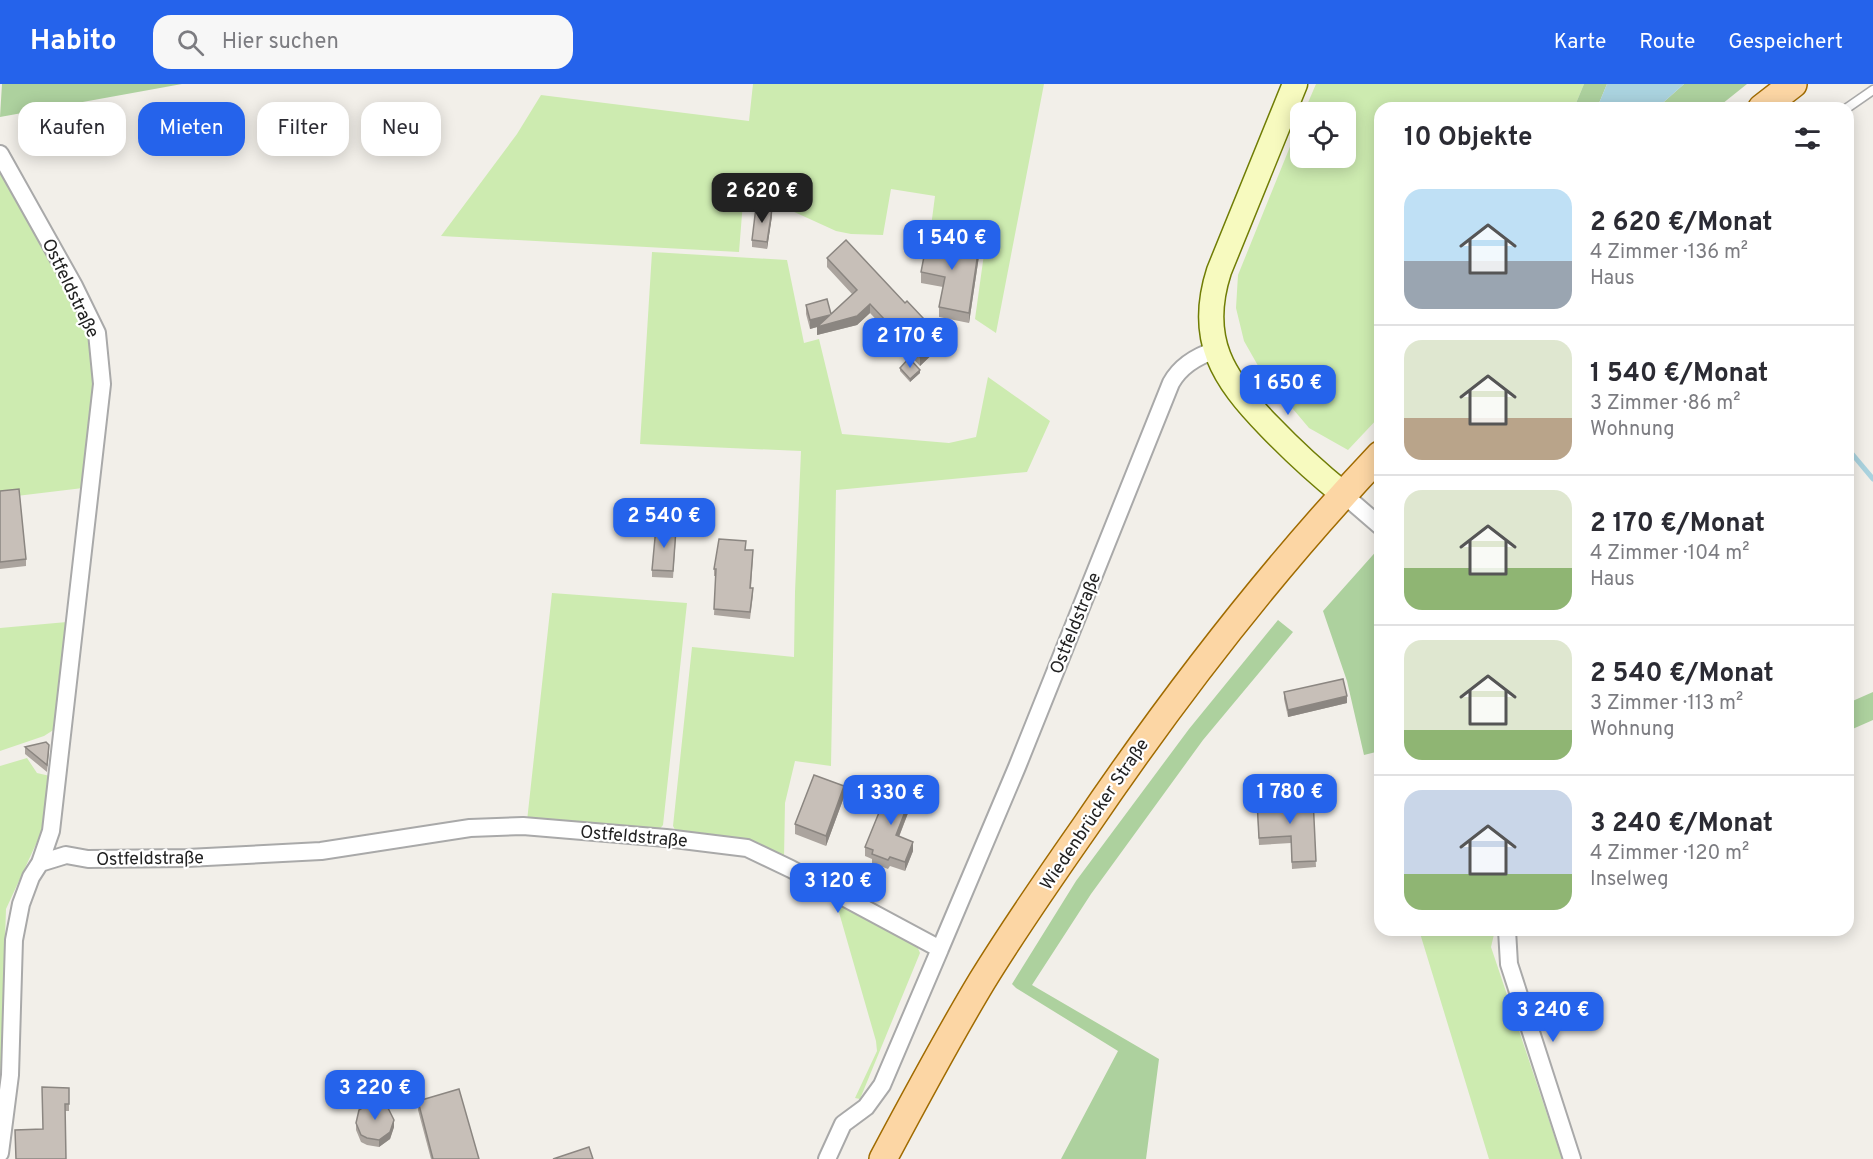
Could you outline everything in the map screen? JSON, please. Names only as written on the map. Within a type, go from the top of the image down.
[{"type":"main road","points":[[1295,84],[1215,284],[1210,313],[1216,350],[1227,376],[1248,405],[1309,466],[1343,494]]},
{"type":"main road","points":[[1770,102],[1793,84]]},
{"type":"main road","name":"Wiedenbrücker Straße","points":[[883,1159],[983,981],[1148,735],[1203,663],[1343,494],[1374,461]]},
{"type":"street","name":"Ostfeldstraße","points":[[0,154],[74,286],[97,333],[102,384],[51,831],[40,863],[21,904],[14,940],[10,1076],[0,1154]]},
{"type":"street","name":"Ostfeldstraße","points":[[827,1159],[843,1124],[866,1107],[882,1085],[1017,766],[1171,383],[1184,366],[1216,350]]},
{"type":"street","points":[[1343,494],[1374,521]]},
{"type":"street","name":"Ostfeldstraße","points":[[66,855],[88,859],[187,858],[321,851],[470,828],[500,826],[666,838],[747,848],[940,949]]},
{"type":"street","points":[[40,863],[66,855],[51,831]]},
{"type":"street","points":[[1507,936],[1509,964],[1572,1159]]},
{"type":"lane","points":[[1854,103],[1873,90]]},
{"type":"green space","points":[[2,84],[182,84],[83,102],[18,102],[18,114],[0,117]]},
{"type":"green space","points":[[753,84],[1044,84],[996,333],[975,319],[984,254],[929,242],[935,196],[891,189],[883,235],[851,234],[836,231],[744,189],[739,252],[441,236],[517,134],[541,95],[749,121]]},
{"type":"green space","points":[[1316,84],[1584,84],[1576,102],[1374,102],[1374,422],[1348,450],[1309,428],[1261,371],[1244,341],[1236,308],[1238,275],[1290,147],[1290,168],[1356,168],[1356,102],[1308,102]]},
{"type":"green space","points":[[1584,84],[1607,84],[1600,102],[1576,102]]},
{"type":"green space","points":[[1684,84],[1747,84],[1724,102],[1664,102]]},
{"type":"green space","points":[[0,173],[75,306],[91,342],[94,383],[83,488],[0,498]]},
{"type":"green space","points":[[652,252],[787,260],[804,343],[819,339],[842,434],[949,443],[976,437],[988,377],[1050,421],[1027,472],[836,490],[831,766],[795,761],[785,803],[784,858],[678,835],[673,826],[692,647],[794,657],[801,451],[640,444]]},
{"type":"green space","points":[[1374,554],[1374,752],[1364,755],[1347,681],[1323,611]]},
{"type":"green space","points":[[552,593],[687,603],[663,825],[657,832],[527,821]]},
{"type":"green space","points":[[1278,620],[1293,632],[1203,740],[1091,894],[1032,985],[1159,1059],[1146,1159],[1061,1159],[1118,1051],[1012,984],[1076,881],[1189,729]]},
{"type":"green space","points":[[67,622],[55,729],[44,736],[0,751],[0,628]]},
{"type":"green space","points":[[1873,692],[1873,720],[1854,728],[1854,700]]},
{"type":"green space","points":[[27,758],[37,773],[50,776],[43,829],[6,909],[0,1087],[0,766]]},
{"type":"green space","points":[[836,902],[917,946],[920,953],[860,1099],[855,1098],[877,1051],[876,1041]]},
{"type":"green space","points":[[1421,936],[1494,936],[1491,947],[1562,1159],[1489,1159]]},
{"type":"water","points":[[1607,84],[1684,84],[1664,102],[1600,102]]},
{"type":"building","points":[[756,207],[772,209],[767,242],[752,240]]},
{"type":"building","points":[[928,236],[979,246],[969,313],[939,307],[945,277],[921,272]]},
{"type":"building","points":[[846,240],[905,303],[907,301],[941,337],[920,357],[870,304],[857,316],[817,327],[830,315],[810,320],[806,305],[827,299],[831,314],[857,290],[827,258]]},
{"type":"building","points":[[909,358],[920,370],[910,379],[900,368]]},
{"type":"building","points":[[19,489],[26,559],[0,562],[0,491]]},
{"type":"building","points":[[656,527],[676,529],[673,571],[652,570]]},
{"type":"building","points":[[719,539],[746,541],[745,550],[753,550],[750,588],[753,588],[750,612],[714,609],[716,569],[714,569]]},
{"type":"building","points":[[1343,679],[1347,696],[1288,710],[1284,692]]},
{"type":"building","points":[[46,742],[49,745],[47,765],[25,747]]},
{"type":"building","points":[[814,775],[844,786],[826,836],[795,824]]},
{"type":"building","points":[[891,783],[913,791],[896,835],[913,842],[905,862],[890,857],[888,860],[872,854],[873,850],[865,847]]},
{"type":"building","points":[[1313,798],[1316,861],[1292,862],[1291,836],[1259,838],[1257,801]]},
{"type":"building","points":[[42,1087],[69,1088],[69,1104],[65,1104],[66,1159],[16,1159],[15,1130],[43,1129]]},
{"type":"building","points":[[459,1089],[479,1159],[433,1159],[418,1101]]},
{"type":"building","points":[[377,1102],[388,1108],[394,1120],[390,1132],[379,1140],[361,1135],[356,1123],[359,1110],[370,1103]]},
{"type":"building","points":[[589,1147],[593,1159],[553,1159]]},
{"type":"waterway","points":[[1854,456],[1873,479]]}]
